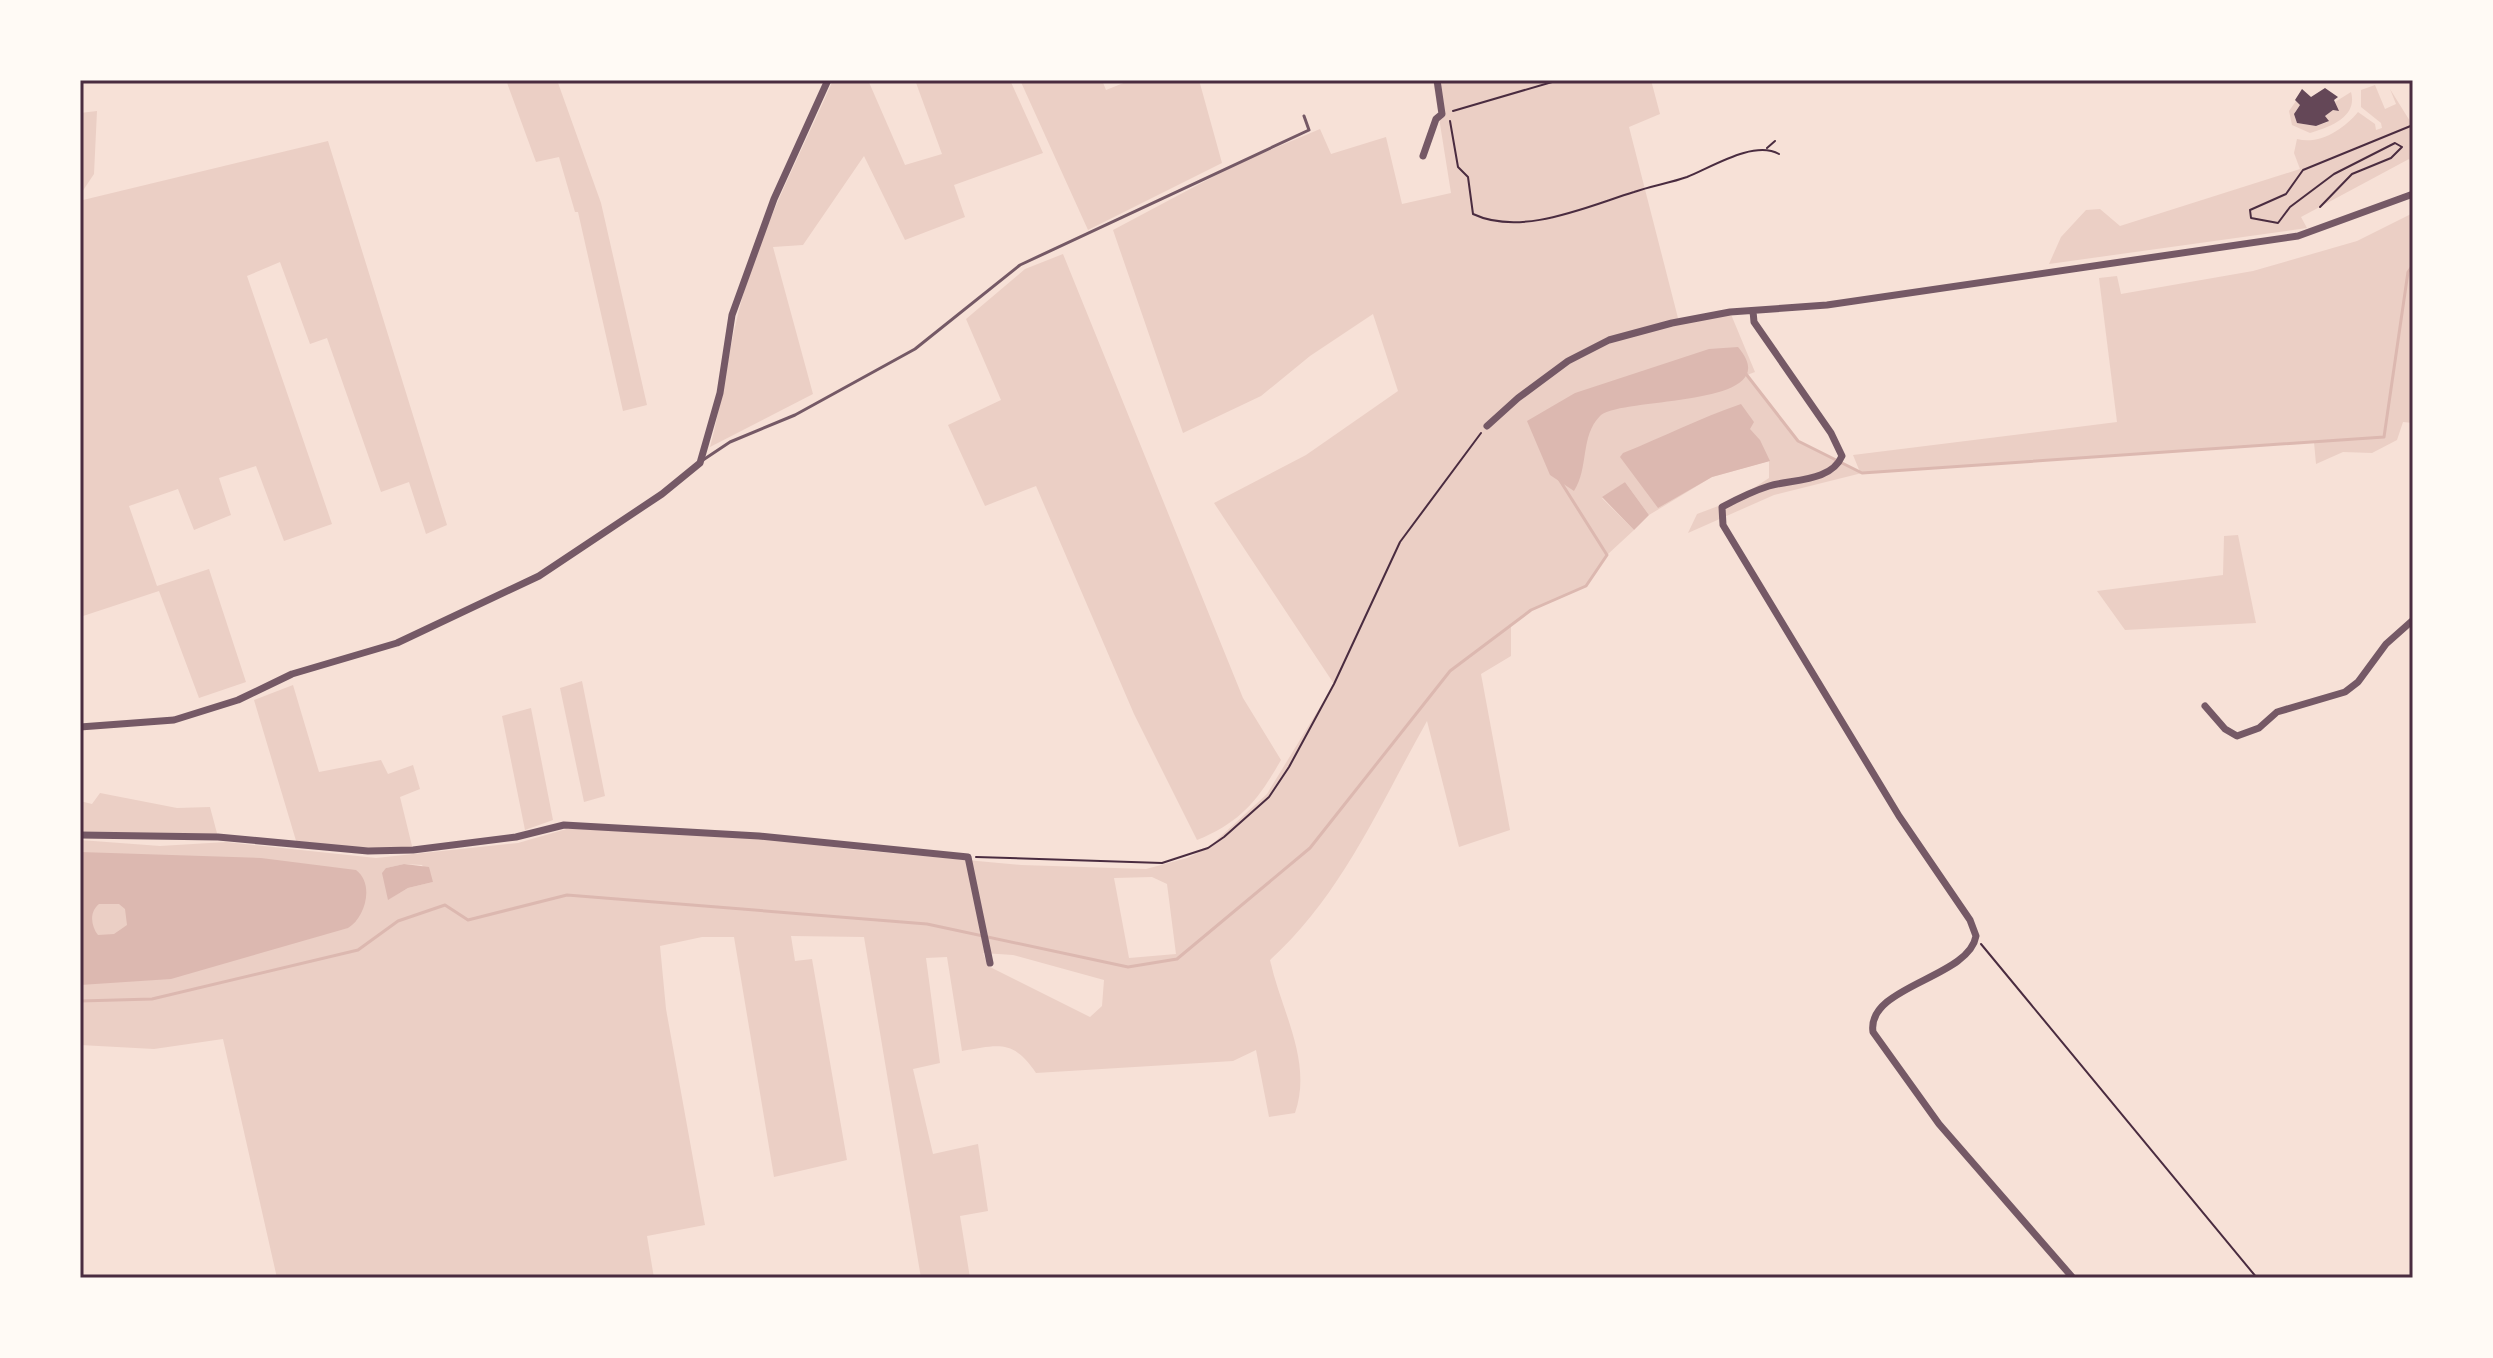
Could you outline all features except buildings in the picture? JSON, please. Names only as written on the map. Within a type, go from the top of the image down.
[{"type":"street","points":[[80,727],[174,720],[238,700],[292,674],[397,643],[539,576],[662,494],[700,463],[720,393],[732,315],[774,199],[828,80]]},
{"type":"street","points":[[1423,156],[1436,119],[1442,114],[1437,80]]},
{"type":"street","points":[[1487,426],[1549,373],[1609,340],[1672,323],[1753,311],[1827,305],[2298,236],[2413,194]]},
{"type":"street","points":[[1753,311],[1754,322],[1841,448],[1842,456],[1833,469],[1820,476],[1769,486],[1722,507],[1723,525],[1893,806],[1970,920],[1976,936],[1968,953],[1880,1007],[1872,1022],[1876,1040],[1939,1124],[2073,1278]]},
{"type":"street","points":[[2205,706],[2225,729],[2237,736],[2259,728],[2277,712],[2345,692],[2358,682],[2386,644],[2413,620]]},
{"type":"street","points":[[80,835],[153,839],[218,837],[368,851],[413,850],[516,837],[564,825],[759,836],[968,857],[990,963]]},
{"type":"lane","points":[[700,463],[730,442],[795,415],[915,349],[1020,265],[1309,130],[1304,116]]},
{"type":"path","points":[[1559,80],[1449,112],[1458,167],[1468,177],[1473,214],[1490,220],[1544,220],[1766,149],[1775,141]]},
{"type":"path","points":[[2320,207],[2352,174],[2391,158],[2402,147],[2395,143],[2334,174],[2290,207],[2278,223],[2251,218],[2250,210],[2286,194],[2303,170],[2413,125]]},
{"type":"path","points":[[1766,149],[1779,154]]},
{"type":"path","points":[[968,857],[1162,863],[1208,848],[1224,837],[1269,797],[1289,767],[1334,684],[1400,542],[1487,426]]},
{"type":"path","points":[[1976,936],[2257,1278]]},
{"type":"shaded area","points":[[506,80],[557,80],[601,203],[647,405],[623,411],[578,212],[575,212],[559,157],[536,162]]},
{"type":"shaded area","points":[[833,80],[868,80],[905,165],[942,154],[915,80],[1010,80],[1043,153],[954,185],[965,217],[905,240],[864,156],[803,245],[773,247],[813,394],[710,447],[746,284],[768,224]]},
{"type":"shaded area","points":[[1020,80],[1102,80],[1106,90],[1131,80],[1199,80],[1222,163],[1088,230]]},
{"type":"shaded area","points":[[1433,80],[1651,80],[1660,114],[1629,127],[1679,322],[1730,312],[1755,372],[1747,375],[1798,441],[1860,472],[1853,455],[2117,422],[2099,278],[2117,276],[2121,294],[2253,271],[2357,241],[2413,213],[2413,423],[2403,422],[2397,440],[2372,453],[2343,452],[2316,464],[2314,442],[1862,473],[1774,495],[1688,533],[1697,514],[1737,499],[1769,478],[1769,461],[1712,477],[1649,515],[1625,482],[1602,498],[1634,530],[1607,555],[1586,586],[1531,610],[1511,625],[1511,656],[1481,674],[1510,830],[1459,847],[1427,721],[1339,878],[1318,907],[1270,960],[1298,1055],[1300,1094],[1295,1113],[1269,1117],[1256,1050],[1233,1061],[1036,1073],[1020,1054],[1004,1047],[962,1051],[947,957],[926,958],[940,1063],[913,1069],[933,1154],[978,1144],[988,1211],[960,1216],[970,1278],[921,1278],[864,937],[791,936],[795,961],[812,959],[847,1160],[774,1177],[734,937],[702,937],[660,946],[666,1009],[705,1225],[647,1236],[654,1278],[277,1278],[223,1039],[154,1049],[80,1045],[80,840],[160,846],[226,842],[376,858],[518,843],[570,828],[759,836],[847,849],[1021,865],[1146,869],[1187,858],[1208,848],[1267,794],[1334,684],[1214,503],[1306,455],[1398,391],[1373,314],[1310,356],[1261,396],[1183,433],[1113,230],[1239,163],[1320,129],[1331,154],[1386,137],[1402,204],[1451,193]],"holes":[[[404,864],[422,865],[433,882],[408,888],[389,899],[386,868]],[[1152,877],[1167,884],[1176,954],[1129,958],[1114,878]],[[983,953],[1013,955],[1104,980],[1102,1006],[1090,1017],[988,966]]]},
{"type":"shaded area","points":[[2375,85],[2385,109],[2396,104],[2390,89],[2413,126],[2413,164],[2409,159],[2301,217],[2307,228],[2049,264],[2061,237],[2086,210],[2100,209],[2120,226],[2300,169],[2294,153],[2297,139],[2323,138],[2346,124],[2358,112],[2375,124],[2376,130],[2382,128],[2381,123],[2361,107],[2361,90]]},
{"type":"shaded area","points":[[2351,92],[2350,108],[2334,124],[2310,133],[2292,125],[2289,111],[2296,101],[2300,105],[2295,112],[2297,123],[2316,126],[2328,122],[2325,116],[2333,110],[2338,111],[2335,102]]},
{"type":"shaded area","points":[[97,111],[94,174],[82,192],[83,200],[328,141],[447,525],[426,534],[409,482],[381,492],[327,338],[310,344],[280,262],[247,276],[332,524],[284,541],[256,466],[219,478],[231,515],[194,530],[178,489],[129,506],[157,586],[209,569],[246,682],[199,698],[159,591],[80,617],[80,113]]},
{"type":"shaded area","points":[[1063,254],[1243,698],[1281,760],[1247,808],[1225,826],[1197,840],[1134,714],[1036,486],[985,506],[948,425],[1001,400],[966,319],[1025,269]]},
{"type":"shaded area","points":[[1738,347],[1748,367],[1742,381],[1723,391],[1614,410],[1600,416],[1590,433],[1582,472],[1574,491],[1550,475],[1527,421],[1575,393],[1709,349]]},
{"type":"shaded area","points":[[1741,404],[1754,422],[1750,429],[1760,440],[1770,461],[1712,477],[1658,508],[1620,457],[1623,453]]},
{"type":"shaded area","points":[[1625,482],[1649,515],[1634,530],[1602,497]]},
{"type":"shaded area","points":[[2238,535],[2256,623],[2125,630],[2097,591],[2223,575],[2224,536]]},
{"type":"shaded area","points":[[582,681],[605,796],[584,802],[560,688]]},
{"type":"shaded area","points":[[293,685],[319,772],[381,760],[388,774],[413,765],[420,789],[400,797],[413,850],[297,844],[254,700]]},
{"type":"shaded area","points":[[531,708],[553,820],[525,830],[502,716]]},
{"type":"shaded area","points":[[100,793],[177,808],[210,807],[218,837],[80,834],[80,801],[92,804]]},
{"type":"shaded area","points":[[80,852],[261,858],[356,870],[365,884],[363,909],[348,928],[171,979],[80,985]],"holes":[[[99,904],[119,904],[125,909],[127,925],[114,934],[98,935],[92,919],[96,907]]]},
{"type":"shaded area","points":[[404,864],[429,867],[433,882],[408,888],[388,900],[382,873],[386,868]]},
{"type":"waterway","points":[[1746,374],[1798,441],[1862,473],[2384,437],[2408,272],[2413,265]]},
{"type":"waterway","points":[[80,1001],[152,999],[358,950],[398,921],[445,905],[468,920],[567,895],[927,924],[1128,967],[1177,959],[1310,848],[1450,671],[1531,610],[1586,586],[1607,555],[1559,479]]}]
